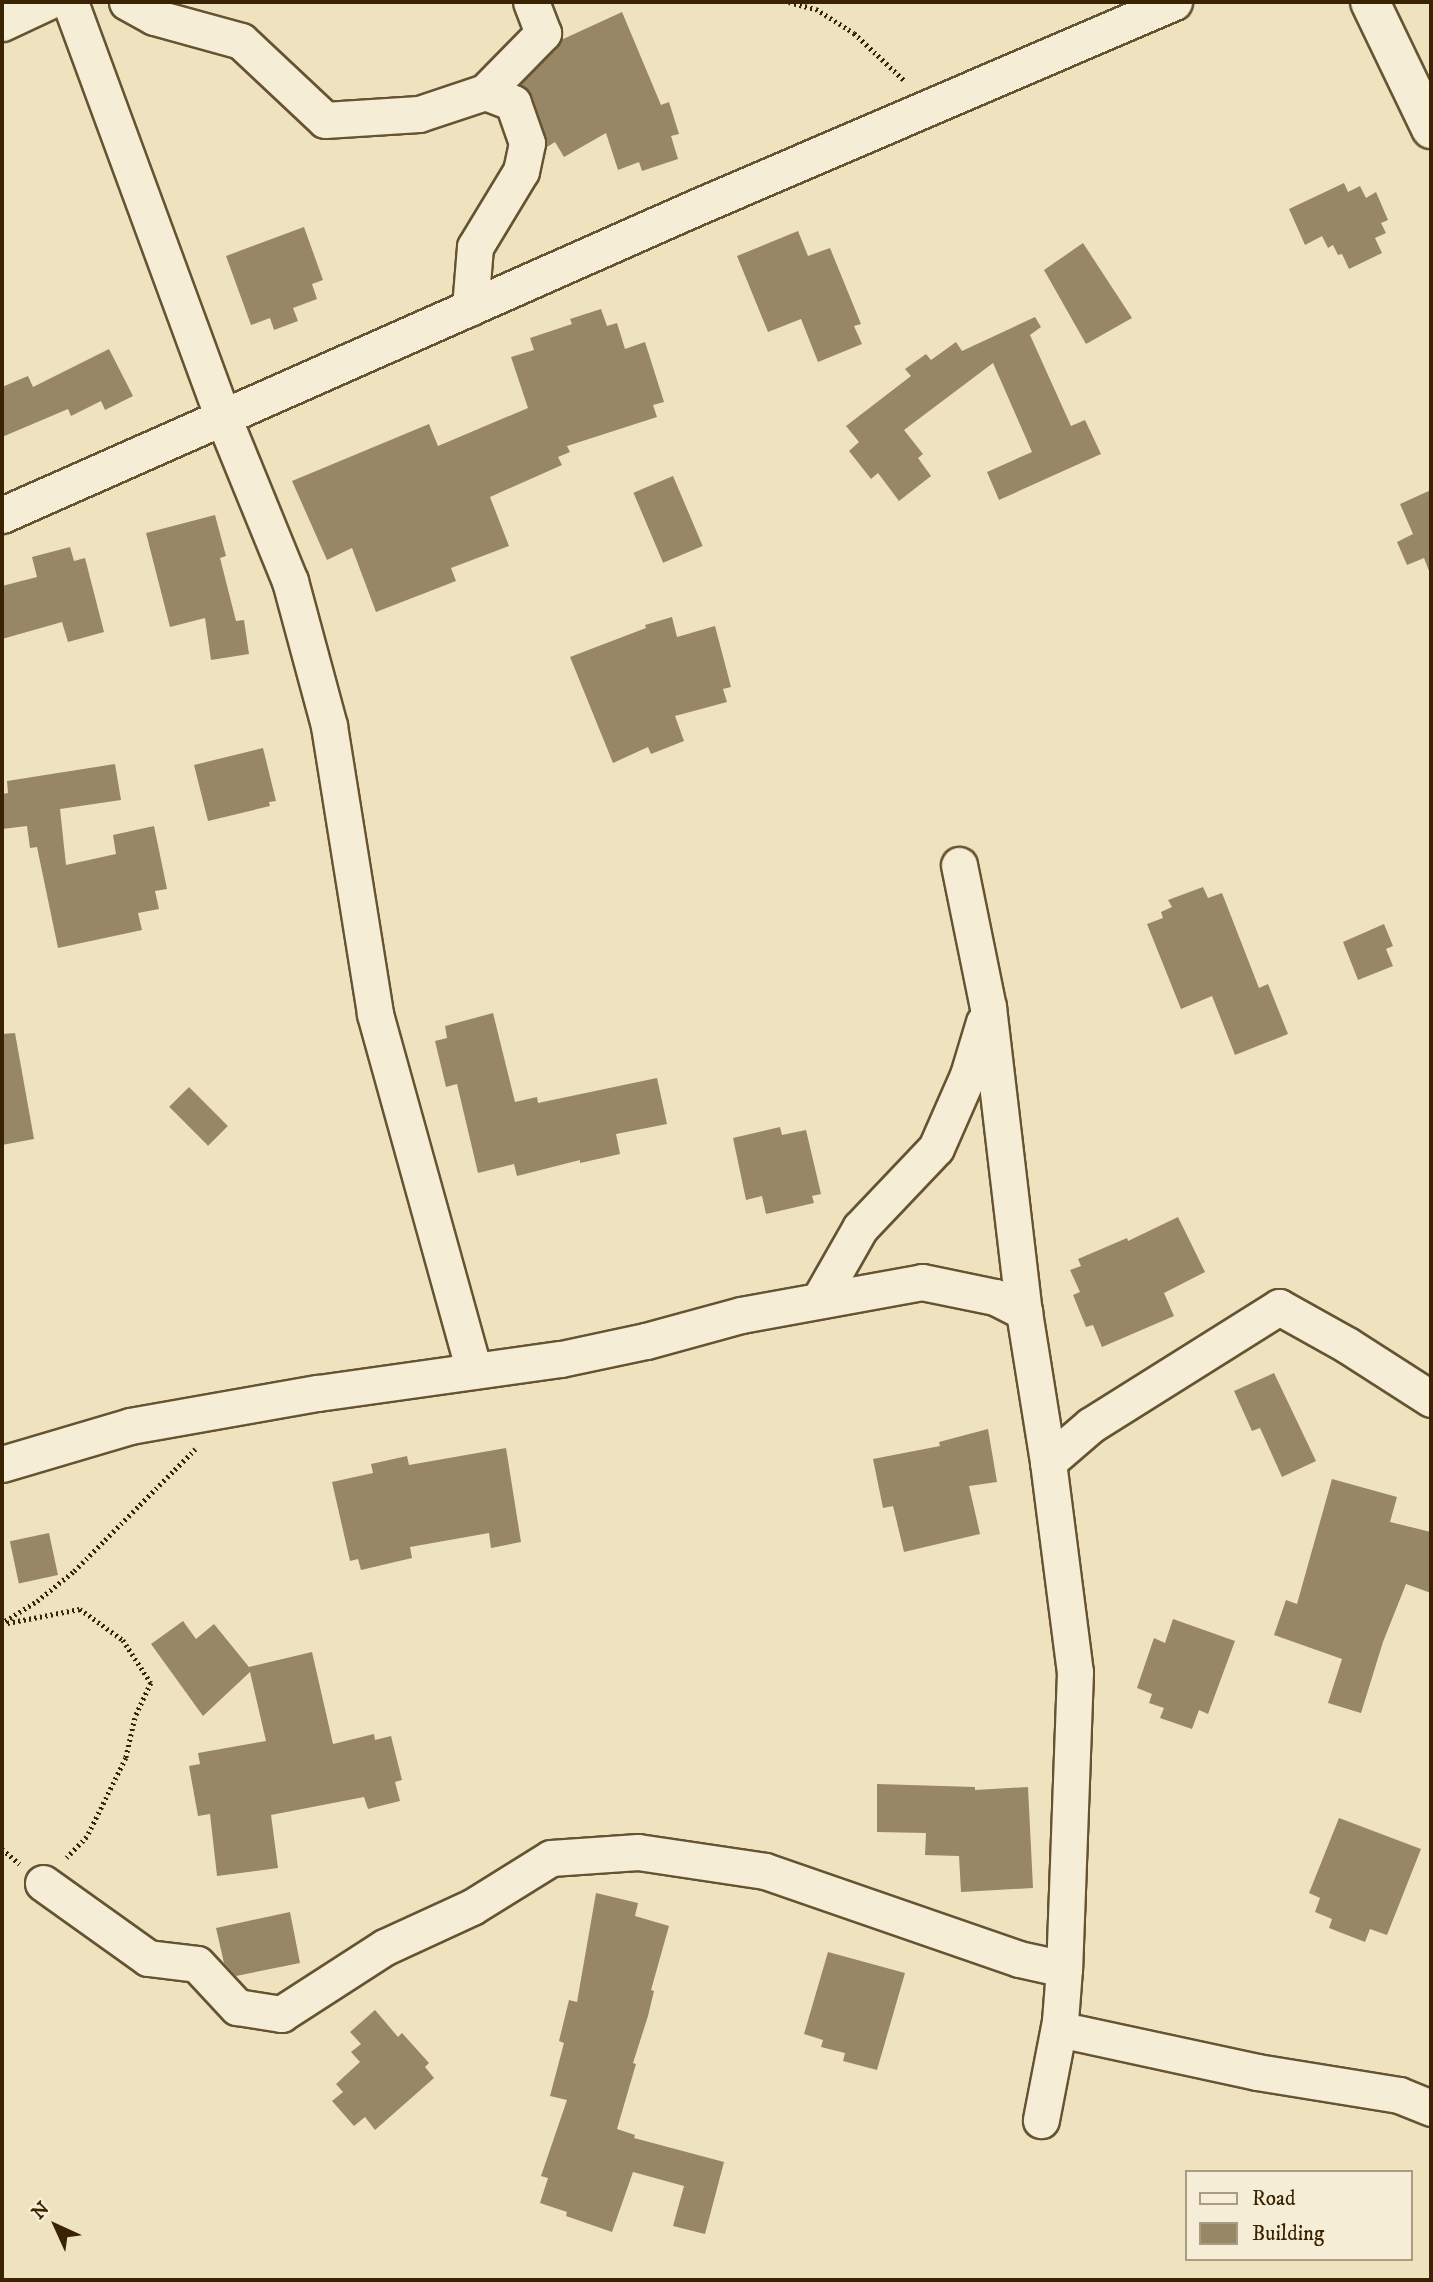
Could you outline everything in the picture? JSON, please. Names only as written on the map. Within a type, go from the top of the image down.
[{"type":"street","points":[[2,23],[47,2]]},
{"type":"street","points":[[70,2],[223,417],[290,581],[329,726],[375,1014],[474,1371]]},
{"type":"street","points":[[127,2],[155,18],[240,41],[325,120],[419,114],[485,92],[543,33],[531,2]]},
{"type":"street","points":[[2,515],[470,307],[1174,2]]},
{"type":"street","points":[[1370,2],[1431,128]]},
{"type":"street","points":[[470,307],[475,247],[521,171],[527,142],[513,103],[485,92]]},
{"type":"street","points":[[959,865],[988,1007],[1024,1312],[1048,1462],[1074,1672],[1064,1969],[1060,2021],[1041,2120]]},
{"type":"street","points":[[819,1300],[860,1228],[936,1149],[968,1075],[988,1007]]},
{"type":"street","points":[[2,1464],[131,1426],[318,1393],[561,1359],[646,1342],[741,1315],[922,1282],[995,1297],[1024,1312]]},
{"type":"street","points":[[1048,1462],[1091,1424],[1279,1307],[1347,1345],[1431,1399]]},
{"type":"street","points":[[43,1883],[148,1958],[197,1964],[237,2007],[281,2014],[385,1947],[472,1907],[551,1858],[638,1852],[765,1871],[1006,1955],[1064,1969]]},
{"type":"street","points":[[1077,2033],[1257,2072],[1399,2095],[1431,2109]]},
{"type":"path","points":[[789,2],[816,9],[854,33],[931,106]]},
{"type":"path","points":[[2,1849],[43,1883],[87,1837],[126,1758],[135,1717],[151,1683],[123,1640],[80,1609],[2,1624],[74,1572],[197,1447]]},
{"type":"building","points":[[622,12],[661,105],[669,102],[679,134],[671,136],[678,159],[642,171],[639,162],[618,170],[606,133],[564,157],[555,142],[547,147],[532,96],[521,84],[561,40]]},
{"type":"building","points":[[1344,183],[1348,192],[1360,186],[1366,198],[1376,192],[1388,220],[1381,223],[1386,233],[1375,238],[1382,253],[1349,269],[1342,254],[1338,255],[1333,245],[1328,248],[1322,236],[1305,245],[1289,209]]},
{"type":"building","points":[[304,227],[323,280],[312,284],[317,299],[293,308],[298,321],[274,330],[270,318],[251,325],[226,256]]},
{"type":"building","points":[[798,231],[808,256],[830,248],[861,324],[854,326],[862,344],[818,362],[801,319],[768,332],[737,256]]},
{"type":"building","points":[[1083,243],[1132,318],[1086,344],[1044,270]]},
{"type":"building","points":[[601,309],[607,326],[617,323],[625,349],[645,342],[664,402],[653,405],[657,417],[567,446],[570,452],[558,457],[562,465],[490,497],[509,546],[451,568],[456,581],[376,612],[352,548],[327,560],[292,481],[429,424],[438,446],[528,408],[511,357],[534,350],[530,338],[572,324],[570,319]]},
{"type":"building","points":[[1035,317],[1041,327],[1030,335],[1071,426],[1085,420],[1101,454],[999,500],[987,472],[1032,452],[993,363],[904,430],[923,454],[918,458],[931,476],[899,501],[878,473],[871,479],[849,451],[859,442],[846,426],[911,376],[905,369],[926,354],[931,360],[956,342],[962,351]]},
{"type":"building","points":[[109,349],[133,396],[105,410],[101,401],[71,416],[68,409],[2,437],[2,387],[28,376],[33,387]]},
{"type":"building","points":[[673,476],[703,546],[663,563],[633,493]]},
{"type":"building","points":[[1431,490],[1431,576],[1424,558],[1407,565],[1397,542],[1413,534],[1400,504]]},
{"type":"building","points":[[215,515],[226,556],[220,558],[236,621],[244,620],[249,654],[211,660],[205,618],[170,627],[146,533]]},
{"type":"building","points":[[70,547],[74,561],[85,558],[104,632],[68,642],[62,622],[2,639],[2,586],[37,577],[32,557]]},
{"type":"building","points":[[672,617],[677,637],[715,626],[731,687],[723,689],[727,702],[675,716],[684,741],[651,754],[648,747],[613,763],[570,657],[646,628],[645,625]]},
{"type":"building","points":[[263,748],[276,801],[269,802],[270,806],[208,821],[194,765]]},
{"type":"building","points":[[115,764],[121,800],[60,809],[66,865],[116,854],[113,835],[154,826],[167,889],[155,891],[159,909],[138,913],[142,930],[58,948],[37,847],[30,848],[27,826],[2,829],[2,794],[8,793],[7,781]]},
{"type":"building","points":[[1203,887],[1208,898],[1222,893],[1259,988],[1268,984],[1288,1034],[1235,1055],[1212,996],[1181,1009],[1147,924],[1163,918],[1161,912],[1172,907],[1168,900]]},
{"type":"building","points":[[1384,924],[1393,946],[1386,949],[1393,966],[1358,980],[1343,942]]},
{"type":"building","points":[[493,1013],[515,1102],[537,1097],[538,1103],[657,1078],[667,1124],[616,1134],[620,1154],[580,1163],[580,1160],[517,1176],[514,1164],[478,1173],[457,1084],[446,1087],[435,1041],[447,1038],[445,1026]]},
{"type":"building","points":[[15,1033],[34,1139],[2,1145],[2,1034]]},
{"type":"building","points":[[189,1087],[228,1126],[208,1146],[169,1107]]},
{"type":"building","points":[[780,1127],[782,1135],[806,1130],[821,1194],[812,1196],[814,1203],[766,1214],[762,1196],[746,1200],[733,1138]]},
{"type":"building","points":[[1178,1217],[1205,1272],[1164,1293],[1174,1316],[1102,1347],[1093,1325],[1086,1327],[1073,1295],[1080,1292],[1070,1270],[1081,1266],[1078,1259],[1127,1238],[1128,1241]]},
{"type":"building","points":[[1274,1373],[1316,1461],[1282,1477],[1260,1428],[1252,1431],[1234,1391]]},
{"type":"building","points":[[988,1429],[997,1482],[969,1486],[980,1534],[904,1552],[893,1506],[883,1508],[873,1459],[940,1446],[939,1442]]},
{"type":"building","points":[[506,1448],[521,1542],[491,1548],[489,1533],[410,1547],[412,1558],[361,1570],[358,1559],[350,1561],[332,1482],[373,1473],[371,1464],[407,1456],[409,1465]]},
{"type":"building","points":[[1332,1479],[1397,1497],[1390,1522],[1431,1532],[1431,1593],[1406,1584],[1383,1642],[1361,1713],[1328,1703],[1342,1659],[1274,1635],[1286,1600],[1297,1604]]},
{"type":"building","points":[[49,1533],[58,1575],[19,1583],[10,1541]]},
{"type":"building","points":[[1173,1619],[1235,1641],[1208,1714],[1199,1710],[1192,1729],[1160,1718],[1164,1708],[1149,1703],[1152,1694],[1137,1688],[1154,1638],[1165,1643]]},
{"type":"building","points":[[183,1621],[196,1639],[214,1624],[249,1667],[312,1652],[333,1744],[374,1734],[375,1740],[391,1736],[402,1780],[395,1782],[400,1801],[368,1809],[364,1797],[271,1815],[278,1868],[217,1876],[210,1814],[198,1816],[189,1766],[200,1764],[198,1753],[266,1741],[250,1672],[203,1716],[151,1644]]},
{"type":"building","points":[[877,1784],[975,1787],[975,1790],[1028,1787],[1033,1888],[961,1892],[959,1856],[925,1855],[926,1833],[877,1832]]},
{"type":"building","points":[[1339,1818],[1421,1849],[1387,1935],[1370,1929],[1365,1942],[1329,1928],[1332,1919],[1315,1912],[1320,1898],[1309,1893]]},
{"type":"building","points":[[596,1893],[638,1903],[635,1916],[669,1926],[651,1990],[654,1991],[648,2016],[633,2063],[636,2064],[617,2129],[635,2135],[634,2138],[724,2162],[705,2234],[673,2226],[684,2186],[633,2172],[612,2232],[566,2216],[567,2212],[540,2203],[548,2178],[541,2176],[567,2100],[550,2096],[564,2043],[559,2041],[569,2000],[577,2002]]},
{"type":"building","points":[[290,1912],[300,1963],[236,1976],[224,1963],[216,1928]]},
{"type":"building","points":[[828,1952],[905,1973],[877,2070],[843,2061],[845,2053],[821,2047],[823,2040],[804,2034]]},
{"type":"building","points":[[375,2010],[398,2037],[402,2033],[429,2063],[425,2067],[434,2078],[375,2130],[365,2117],[354,2126],[332,2101],[343,2092],[336,2084],[360,2062],[351,2052],[361,2044],[350,2032]]}]
